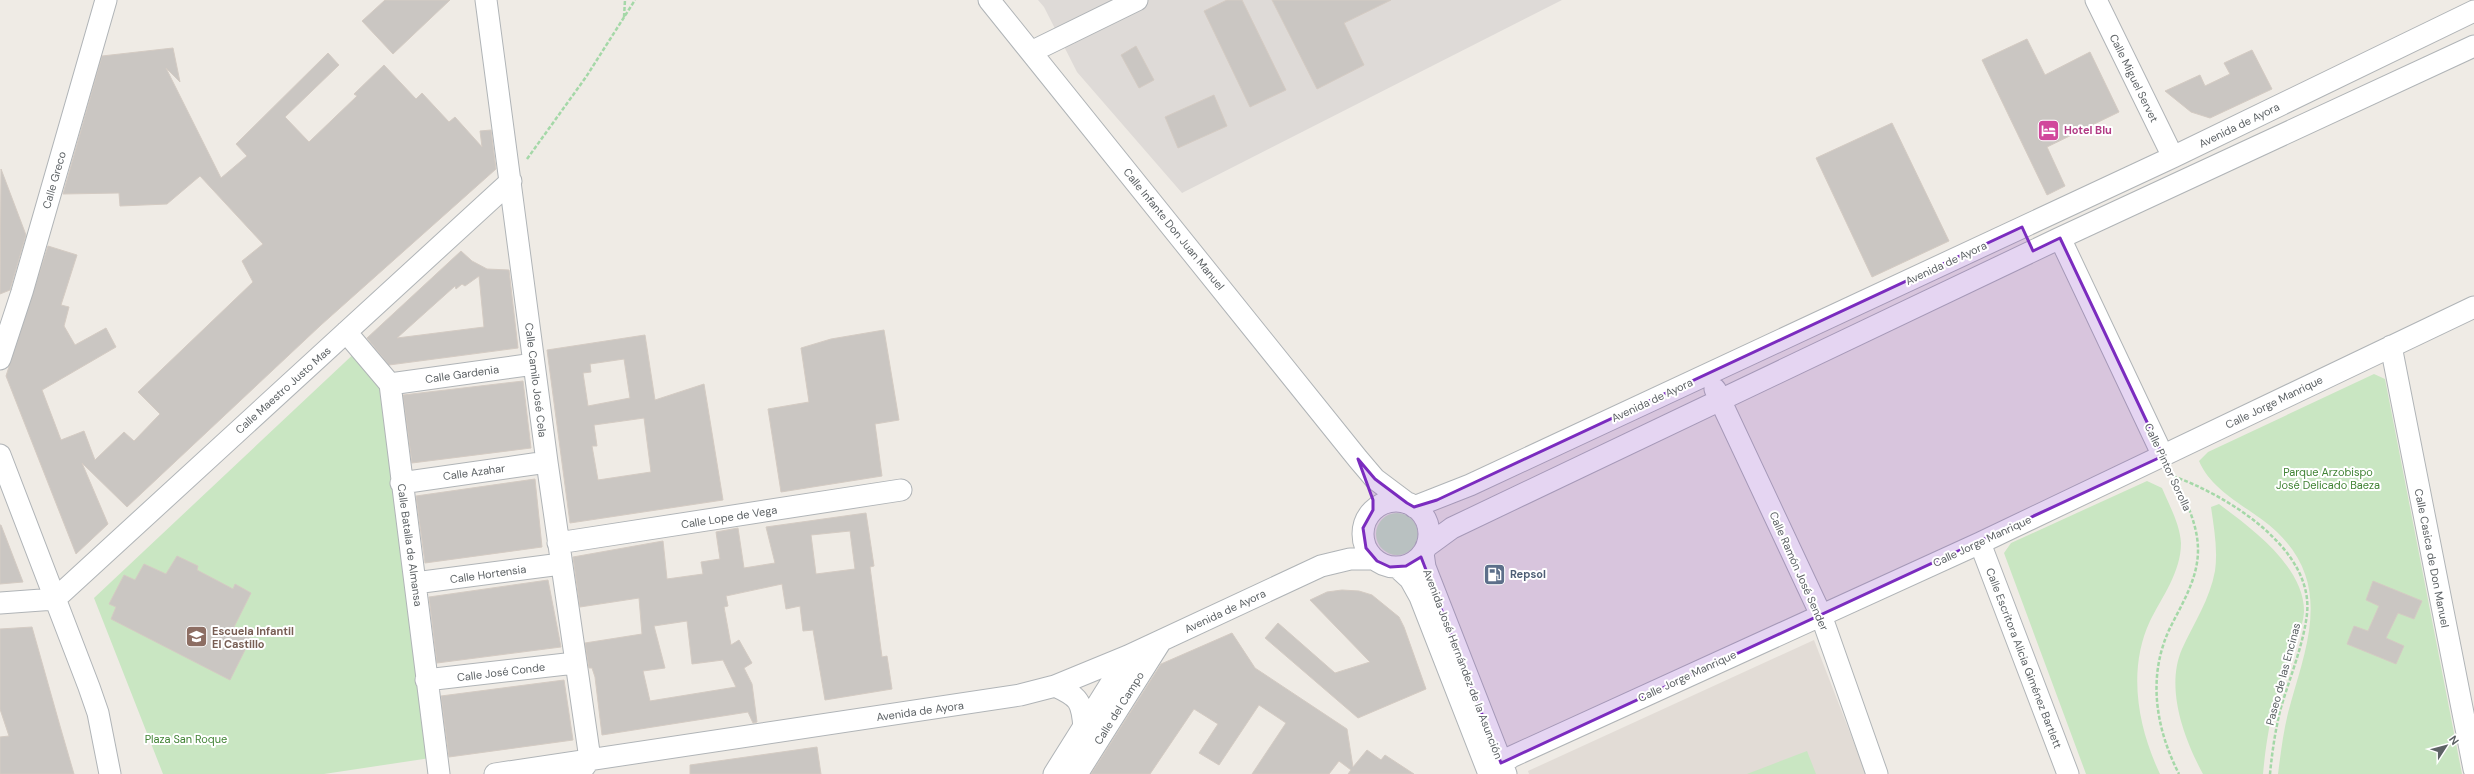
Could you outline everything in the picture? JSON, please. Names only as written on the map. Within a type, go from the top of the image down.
[{"type":"street","name":"Calle Greco","points":[[0,359],[22,292],[106,0]]},
{"type":"street","name":"Calle Camilo José Cela","points":[[486,0],[575,663],[585,766]]},
{"type":"street","name":"Calle Infante Don Juan Manuel","points":[[989,0],[1358,459],[1375,479],[1411,505]]},
{"type":"street","points":[[1032,52],[1137,0]]},
{"type":"street","name":"Calle Miguel Servet","points":[[2096,0],[2172,157]]},
{"type":"street","name":"Avenida de Ayora","points":[[1411,505],[1470,485],[2172,157],[2474,11]]},
{"type":"street","points":[[1425,550],[1428,540],[1427,524],[1411,505],[1389,502],[1369,516],[1363,542],[1374,559],[1383,565],[1397,568],[1409,565],[1452,528],[2060,238],[2474,46]]},
{"type":"street","name":"Calle Maestro Justo Mas","points":[[56,599],[511,181]]},
{"type":"street","points":[[2069,205],[2080,229]]},
{"type":"street","points":[[2022,227],[2033,251]]},
{"type":"street","name":"Calle Pintor Sorolla","points":[[2060,238],[2163,456]]},
{"type":"street","name":"Calle Jorge Manrique","points":[[1496,771],[1821,615],[1980,543],[2474,307]]},
{"type":"street","points":[[346,332],[390,384]]},
{"type":"street","name":"Calle Casica de Don Manuel","points":[[2391,346],[2466,683],[2474,769]]},
{"type":"street","name":"Calle Gardenia","points":[[390,384],[534,364]]},
{"type":"street","name":"Calle Ramón José Sender","points":[[1708,374],[1821,615],[1878,774]]},
{"type":"street","name":"Calle Batalla de Almansa","points":[[390,384],[401,483],[439,774]]},
{"type":"street","points":[[0,454],[56,599],[98,714],[110,774]]},
{"type":"street","name":"Calle Infante Don Juan Manuel","points":[[1358,459],[1368,481],[1369,516]]},
{"type":"street","name":"Calle Azahar","points":[[401,483],[547,462]]},
{"type":"street","name":"Calle Lope de Vega","points":[[558,543],[901,490]]},
{"type":"street","name":"Avenida de Ayora","points":[[1321,566],[1351,542],[1369,516]]},
{"type":"street","name":"Calle Escritora Alicia Giménez Bartlett","points":[[1980,543],[2068,774]]},
{"type":"street","name":"Avenida José Hernández de la Asunción","points":[[1425,550],[1425,567],[1496,771]]},
{"type":"street","name":"Avenida de Ayora","points":[[495,774],[585,766],[984,702],[1055,686],[1128,656],[1321,566],[1350,559],[1374,559]]},
{"type":"street","name":"Calle Hortensia","points":[[415,583],[561,564]]},
{"type":"street","name":"Avenida José Hernández de la Asunción","points":[[1397,568],[1410,580],[1420,597],[1496,771]]},
{"type":"street","points":[[0,603],[56,599]]},
{"type":"street","name":"Calle del Campo","points":[[1077,774],[1161,641]]},
{"type":"street","name":"Calle del Campo","points":[[1054,774],[1128,656]]},
{"type":"street","name":"Calle José Conde","points":[[426,680],[575,663]]},
{"type":"street","name":"Calle del Campo","points":[[1055,686],[1072,694],[1080,702],[1084,728]]},
{"type":"path","points":[[624,18],[625,0]]},
{"type":"path","points":[[511,181],[586,77],[635,0]]},
{"type":"path","name":"Calle Pintor Sorolla","points":[[2163,456],[2188,505],[2194,525],[2198,550],[2195,573],[2188,592],[2162,647],[2156,667],[2158,710],[2164,735],[2179,774]]},
{"type":"path","name":"Paseo de las Encinas","points":[[2174,476],[2206,490],[2263,528],[2288,555],[2301,580],[2306,602],[2305,626],[2281,710],[2270,774]]},
{"type":"highlighted area","points":[[2022,227],[2033,251],[2060,238],[2163,456],[1501,763],[1421,557],[1406,566],[1390,567],[1377,561],[1366,548],[1363,528],[1373,510],[1373,500],[1358,459],[1375,479],[1414,507],[1437,500]]},
{"type":"shaded area","points":[[1038,0],[1562,0],[1182,193],[1077,72],[1044,7]]},
{"type":"shaded area","points":[[1814,640],[1866,774],[1529,774],[1528,771]]},
{"type":"green space","name":"Plaza San Roque","points":[[360,348],[390,384],[437,757],[324,774],[163,774],[94,598]]},
{"type":"green space","name":"Parque Arzobispo José Delicado Baeza","points":[[2374,374],[2385,379],[2462,774],[2278,774],[2286,720],[2304,656],[2311,613],[2309,592],[2304,571],[2294,551],[2277,532],[2267,523],[2223,492],[2205,473],[2199,461],[2208,452]]},
{"type":"green space","points":[[2147,481],[2162,488],[2179,529],[2181,543],[2178,564],[2170,584],[2150,621],[2143,640],[2137,679],[2141,718],[2152,756],[2160,774],[2086,774],[2004,553],[2011,543]]},
{"type":"green space","points":[[2219,504],[2246,525],[2274,550],[2286,564],[2296,580],[2302,595],[2304,612],[2303,619],[2282,676],[2275,700],[2263,774],[2203,774],[2189,745],[2179,713],[2176,696],[2175,680],[2177,664],[2182,649],[2206,601],[2213,581],[2216,563],[2216,547],[2211,507]]},
{"type":"green space","points":[[1397,513],[1412,519],[1418,534],[1412,549],[1397,555],[1382,549],[1376,534],[1382,519]]},
{"type":"green space","points":[[1807,751],[1816,774],[1747,774]]},
{"type":"building","points":[[385,0],[450,0],[393,54],[362,21]]},
{"type":"building","points":[[1227,0],[1242,0],[1286,90],[1250,107],[1204,11]]},
{"type":"building","points":[[1272,0],[1391,0],[1344,23],[1364,65],[1317,89]]},
{"type":"building","name":"Hotel Blu","points":[[2027,39],[2045,75],[2090,52],[2119,112],[2047,147],[2065,186],[2047,195],[1982,60]]},
{"type":"building","points":[[1136,46],[1154,80],[1139,88],[1121,55]]},
{"type":"building","points":[[173,48],[180,82],[166,68],[221,178],[247,156],[236,144],[328,53],[339,65],[285,117],[309,142],[357,96],[354,94],[384,65],[416,99],[422,93],[449,122],[455,117],[482,147],[480,131],[491,130],[496,169],[321,325],[127,507],[82,463],[108,524],[76,554],[6,376],[48,246],[77,255],[61,305],[69,307],[64,326],[75,345],[106,328],[116,347],[42,390],[61,440],[84,431],[95,460],[124,432],[134,441],[160,414],[138,392],[253,282],[242,261],[263,244],[200,176],[167,204],[120,206],[119,193],[63,194],[102,56]]},
{"type":"building","points":[[2252,50],[2272,89],[2210,118],[2191,112],[2165,91],[2200,75],[2205,86],[2230,74],[2224,63]]},
{"type":"building","points":[[1214,95],[1227,126],[1178,148],[1165,117]]},
{"type":"building","points":[[1892,123],[1949,241],[1872,277],[1816,158]]},
{"type":"building","points":[[1,169],[26,235],[10,290],[0,294]]},
{"type":"building","points":[[461,251],[472,261],[487,269],[509,270],[518,348],[389,365],[367,338]],"holes":[[[479,276],[484,327],[397,338],[455,286],[456,289],[462,284],[465,286]]]},
{"type":"building","points":[[884,330],[899,420],[875,424],[882,476],[781,492],[768,409],[809,402],[801,348],[831,339]]},
{"type":"building","points":[[645,335],[655,400],[704,384],[723,500],[570,523],[547,350]],"holes":[[[624,359],[630,398],[588,406],[583,373],[591,372],[590,364]],[[644,418],[651,472],[598,480],[592,446],[597,446],[594,425]]]},
{"type":"building","points":[[523,381],[531,448],[412,463],[403,395]]},
{"type":"building","points":[[535,479],[542,547],[425,563],[416,496]]},
{"type":"building","points":[[866,513],[874,566],[870,567],[882,657],[887,656],[892,689],[825,700],[813,630],[803,631],[800,606],[786,609],[782,584],[726,596],[728,606],[724,607],[731,645],[739,640],[752,663],[744,668],[752,684],[757,722],[753,723],[748,712],[602,735],[595,677],[592,668],[589,668],[585,643],[642,634],[639,598],[580,607],[573,557],[663,541],[667,579],[703,574],[701,562],[720,559],[716,532],[738,528],[744,568],[775,563],[766,527]],"holes":[[[850,531],[855,569],[816,574],[811,535]],[[687,621],[692,664],[723,660],[736,687],[650,701],[643,671],[665,668],[654,626]]]},
{"type":"building","points":[[1,525],[23,582],[0,584]]},
{"type":"building","points":[[177,556],[198,566],[197,570],[233,589],[235,584],[251,593],[233,629],[251,638],[230,680],[111,619],[116,607],[109,604],[124,575],[135,580],[144,564],[166,574]]},
{"type":"building","points":[[548,580],[561,647],[437,663],[429,597]]},
{"type":"building","points":[[2373,581],[2422,601],[2414,619],[2398,613],[2386,638],[2404,646],[2396,664],[2347,644],[2354,626],[2368,631],[2379,606],[2366,600]]},
{"type":"building","points":[[1342,590],[1359,591],[1372,595],[1399,617],[1426,689],[1358,718],[1265,638],[1278,623],[1335,673],[1370,662],[1310,600],[1327,592]]},
{"type":"building","points":[[32,627],[74,774],[0,774],[0,737],[9,736],[0,709],[0,629]]},
{"type":"building","points":[[1232,633],[1255,668],[1347,729],[1353,767],[1367,750],[1381,760],[1385,755],[1414,774],[1348,774],[1351,770],[1339,761],[1329,774],[1252,774],[1286,723],[1259,705],[1219,765],[1199,753],[1218,724],[1194,709],[1150,774],[1091,774],[1161,664]]},
{"type":"building","points":[[564,680],[573,740],[449,757],[441,696]]},
{"type":"building","points":[[817,747],[821,774],[690,774],[690,765]]},
{"type":"place","name":"Hotel Blu","points":[[2049,130]]},
{"type":"place","name":"Repsol","points":[[1494,574]]},
{"type":"place","name":"Escuela Infantil El Castillo","points":[[196,637]]}]
